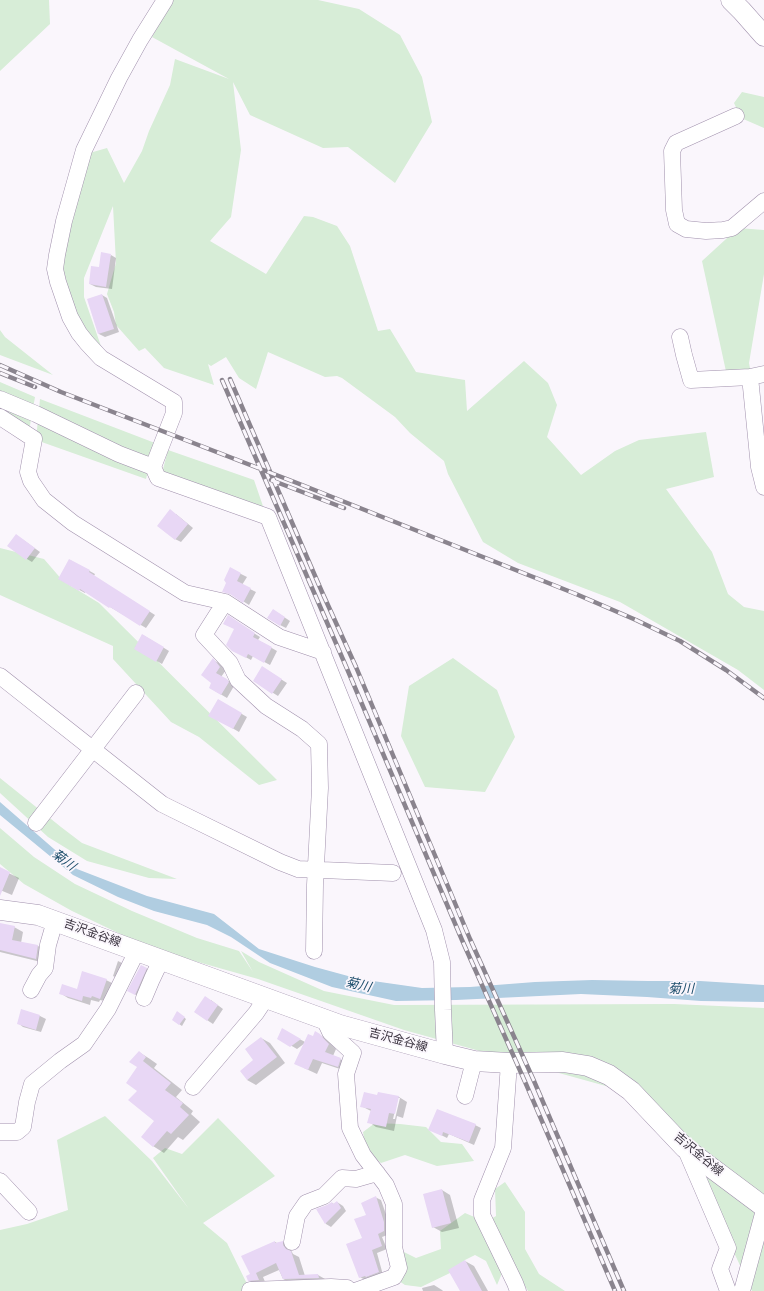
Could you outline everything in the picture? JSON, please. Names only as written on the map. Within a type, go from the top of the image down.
[{"type":"main road","points":[[731,0],[764,36]]},
{"type":"main road","name":"吉沢金谷線","points":[[0,910],[38,915],[340,1025],[445,1054],[474,1061],[509,1063],[563,1062],[588,1066],[609,1075],[631,1091],[685,1148],[764,1207]]},
{"type":"street","points":[[152,467],[174,413],[174,402],[101,358],[79,332],[70,317],[55,269],[64,221],[84,150],[119,78],[140,40],[166,0]]},
{"type":"street","points":[[736,116],[676,143],[672,151],[674,210],[677,224],[686,229],[706,231],[732,228],[764,201]]},
{"type":"street","points":[[680,337],[691,380],[757,375],[759,467],[764,487]]},
{"type":"street","points":[[0,399],[36,414],[120,454],[152,467],[158,478],[268,517],[434,930],[442,962],[445,1054]]},
{"type":"street","points":[[0,417],[34,439],[28,472],[31,481],[44,500],[73,523],[185,593],[225,602],[279,637],[323,652]]},
{"type":"street","points":[[225,602],[204,635],[230,663],[238,680],[266,706],[302,729],[319,744],[320,788],[315,885],[314,951]]},
{"type":"street","points":[[0,676],[162,804],[280,862],[298,869],[393,873]]},
{"type":"street","points":[[36,823],[136,694]]},
{"type":"street","points":[[31,990],[39,975],[45,968],[48,945],[55,921]]},
{"type":"street","points":[[0,1132],[17,1132],[23,1127],[27,1102],[32,1084],[84,1044],[108,1010],[137,951]]},
{"type":"street","points":[[144,998],[161,960]]},
{"type":"street","points":[[193,1087],[256,1013],[266,998]]},
{"type":"street","points":[[324,1019],[330,1032],[353,1053],[346,1074],[350,1128],[363,1155],[386,1185],[394,1204],[394,1247],[399,1268],[394,1277],[356,1291]]},
{"type":"street","points":[[465,1096],[474,1061]]},
{"type":"street","points":[[509,1063],[503,1148],[482,1200],[482,1215],[518,1291]]},
{"type":"street","points":[[685,1148],[728,1248],[720,1269],[728,1291]]},
{"type":"street","points":[[292,1242],[297,1216],[306,1203],[324,1196],[342,1178],[356,1179],[377,1173]]},
{"type":"street","points":[[0,1181],[29,1212]]},
{"type":"street","points":[[743,1288],[764,1210]]},
{"type":"street","points":[[250,1290],[331,1287],[347,1288],[349,1291]]},
{"type":"green space","points":[[0,0],[49,0],[50,24],[0,71]]},
{"type":"green space","points":[[173,0],[318,0],[359,9],[400,35],[422,77],[432,122],[395,183],[348,147],[323,148],[250,115],[233,82],[241,150],[231,217],[210,241],[266,274],[304,216],[313,217],[337,226],[350,246],[378,331],[390,329],[416,372],[465,380],[467,411],[524,361],[548,383],[557,405],[547,437],[581,475],[615,451],[639,440],[706,432],[714,477],[666,489],[712,552],[728,594],[744,607],[764,611],[764,690],[738,670],[620,602],[518,563],[483,542],[448,474],[444,461],[410,433],[395,417],[342,378],[337,376],[325,377],[268,352],[256,389],[239,378],[226,357],[211,366],[208,364],[214,385],[164,368],[145,348],[139,351],[116,325],[114,312],[107,294],[116,263],[113,206],[84,278],[84,297],[103,352],[87,337],[67,295],[61,270],[86,154],[107,148],[124,183],[142,151],[149,131],[170,85],[175,59],[229,79],[152,37]]},
{"type":"green space","points":[[742,92],[764,97],[764,128],[741,118],[734,103]]},
{"type":"green space","points":[[738,228],[764,230],[764,274],[749,363],[751,374],[727,376],[702,261]]},
{"type":"green space","points":[[0,330],[5,337],[53,375],[0,355]]},
{"type":"green space","points":[[0,382],[35,397],[29,431],[0,412]]},
{"type":"green space","points":[[40,399],[155,443],[146,479],[36,440]]},
{"type":"green space","points":[[168,450],[254,480],[265,512],[162,473]]},
{"type":"green space","points":[[0,548],[44,559],[63,581],[99,603],[277,780],[259,785],[199,737],[171,722],[113,659],[113,646],[0,595]]},
{"type":"green space","points":[[453,658],[497,690],[515,737],[485,792],[425,787],[401,736],[409,686]]},
{"type":"green space","points":[[0,778],[82,843],[177,879],[149,878],[87,861],[48,837],[0,793]]},
{"type":"green space","points":[[0,828],[34,857],[75,884],[132,911],[197,938],[239,951],[253,972],[241,951],[259,962],[324,991],[394,1005],[674,1004],[764,1008],[764,1291],[752,1291],[685,1148],[613,1088],[404,1030],[258,979],[152,949],[72,911],[24,884],[0,864]]},
{"type":"green space","points":[[105,1116],[152,1161],[189,1209],[153,1158],[165,1148],[182,1154],[218,1118],[275,1176],[203,1223],[227,1243],[250,1290],[253,1291],[0,1291],[0,1230],[27,1224],[68,1210],[57,1140]]},
{"type":"green space","points":[[375,1123],[426,1127],[441,1142],[462,1144],[474,1161],[437,1166],[405,1155],[381,1163],[371,1155],[365,1144],[363,1132]]},
{"type":"green space","points":[[505,1182],[525,1212],[525,1249],[539,1274],[565,1291],[528,1291],[508,1259],[497,1285],[486,1261],[475,1255],[465,1260],[450,1273],[421,1287],[405,1285],[396,1279],[394,1247],[416,1258],[441,1249],[440,1231],[465,1213],[486,1222],[496,1216],[495,1189]]},
{"type":"water","name":"菊川","points":[[0,802],[77,869],[147,896],[214,914],[259,949],[359,979],[422,988],[470,987],[535,982],[592,980],[700,981],[764,985],[764,1002],[701,1001],[581,994],[456,1000],[396,1001],[332,987],[270,963],[231,937],[207,925],[154,911],[118,897],[73,875],[0,815]]},
{"type":"building","points":[[101,252],[111,254],[106,287],[89,284],[91,266],[99,267]]},
{"type":"building","points":[[102,294],[114,329],[98,334],[87,299]]},
{"type":"building","points":[[170,509],[188,524],[175,540],[157,526]]},
{"type":"building","points":[[16,534],[35,548],[26,560],[7,546]]},
{"type":"building","points":[[69,559],[90,570],[89,572],[150,611],[140,626],[80,589],[79,591],[58,579]]},
{"type":"building","points":[[230,567],[241,573],[237,581],[251,588],[243,603],[230,594],[222,592],[226,583],[224,580]]},
{"type":"building","points":[[273,609],[285,617],[280,626],[267,618]]},
{"type":"building","points":[[228,615],[255,633],[253,637],[272,647],[264,663],[248,654],[246,658],[232,651],[226,645],[234,629],[223,624]]},
{"type":"building","points":[[142,634],[164,647],[156,662],[134,649]]},
{"type":"building","points":[[213,658],[220,667],[216,673],[227,679],[229,682],[221,695],[209,688],[211,683],[201,675]]},
{"type":"building","points":[[262,666],[282,679],[272,694],[253,681]]},
{"type":"building","points":[[218,699],[242,713],[233,729],[208,716]]},
{"type":"building","points":[[0,867],[10,872],[0,896]]},
{"type":"building","points":[[0,923],[15,926],[12,940],[38,945],[36,959],[0,950]]},
{"type":"building","points":[[141,965],[147,968],[135,995],[127,991]]},
{"type":"building","points":[[82,971],[107,979],[100,999],[92,996],[91,998],[83,996],[82,1001],[59,994],[62,984],[77,989]]},
{"type":"building","points":[[205,996],[218,1005],[207,1021],[194,1012]]},
{"type":"building","points":[[21,1009],[40,1015],[36,1030],[17,1024]]},
{"type":"building","points":[[177,1011],[185,1017],[179,1025],[172,1020]]},
{"type":"building","points":[[282,1028],[301,1039],[290,1047],[277,1039]]},
{"type":"building","points":[[315,1031],[320,1034],[329,1044],[325,1052],[341,1058],[338,1067],[313,1059],[308,1070],[294,1064],[308,1034],[313,1036]]},
{"type":"building","points":[[261,1037],[277,1057],[247,1080],[240,1071],[253,1060],[245,1049]]},
{"type":"building","points":[[139,1051],[146,1057],[143,1061],[171,1083],[165,1090],[183,1103],[180,1107],[189,1115],[171,1134],[167,1131],[153,1147],[141,1137],[154,1121],[128,1100],[137,1091],[126,1083],[137,1067],[129,1062]]},
{"type":"building","points":[[364,1092],[377,1095],[378,1092],[399,1096],[395,1114],[389,1113],[386,1127],[367,1123],[371,1109],[360,1107]]},
{"type":"building","points":[[437,1109],[476,1124],[469,1142],[443,1132],[442,1136],[428,1130]]},
{"type":"building","points":[[442,1189],[451,1223],[432,1228],[423,1194]]},
{"type":"building","points":[[376,1196],[384,1222],[384,1231],[378,1234],[382,1246],[372,1250],[379,1272],[359,1278],[346,1244],[362,1238],[354,1219],[366,1215],[361,1203]]},
{"type":"building","points":[[337,1201],[341,1208],[325,1224],[316,1209],[332,1202],[333,1204]]},
{"type":"building","points":[[275,1241],[275,1243],[283,1241],[283,1245],[286,1249],[291,1251],[299,1275],[318,1274],[319,1278],[283,1279],[276,1263],[256,1273],[259,1280],[248,1281],[246,1276],[250,1274],[241,1256]]},
{"type":"building","points":[[465,1260],[482,1291],[460,1291],[448,1270]]},
{"type":"railway","points":[[0,365],[61,392],[297,483],[576,594],[636,620],[680,641],[726,670],[764,698]]},
{"type":"railway","points":[[0,373],[35,387]]},
{"type":"railway","points":[[230,379],[356,667],[470,939],[534,1081],[624,1291]]},
{"type":"railway","points":[[222,380],[462,940],[615,1291]]},
{"type":"railway","points":[[271,480],[344,508]]}]
